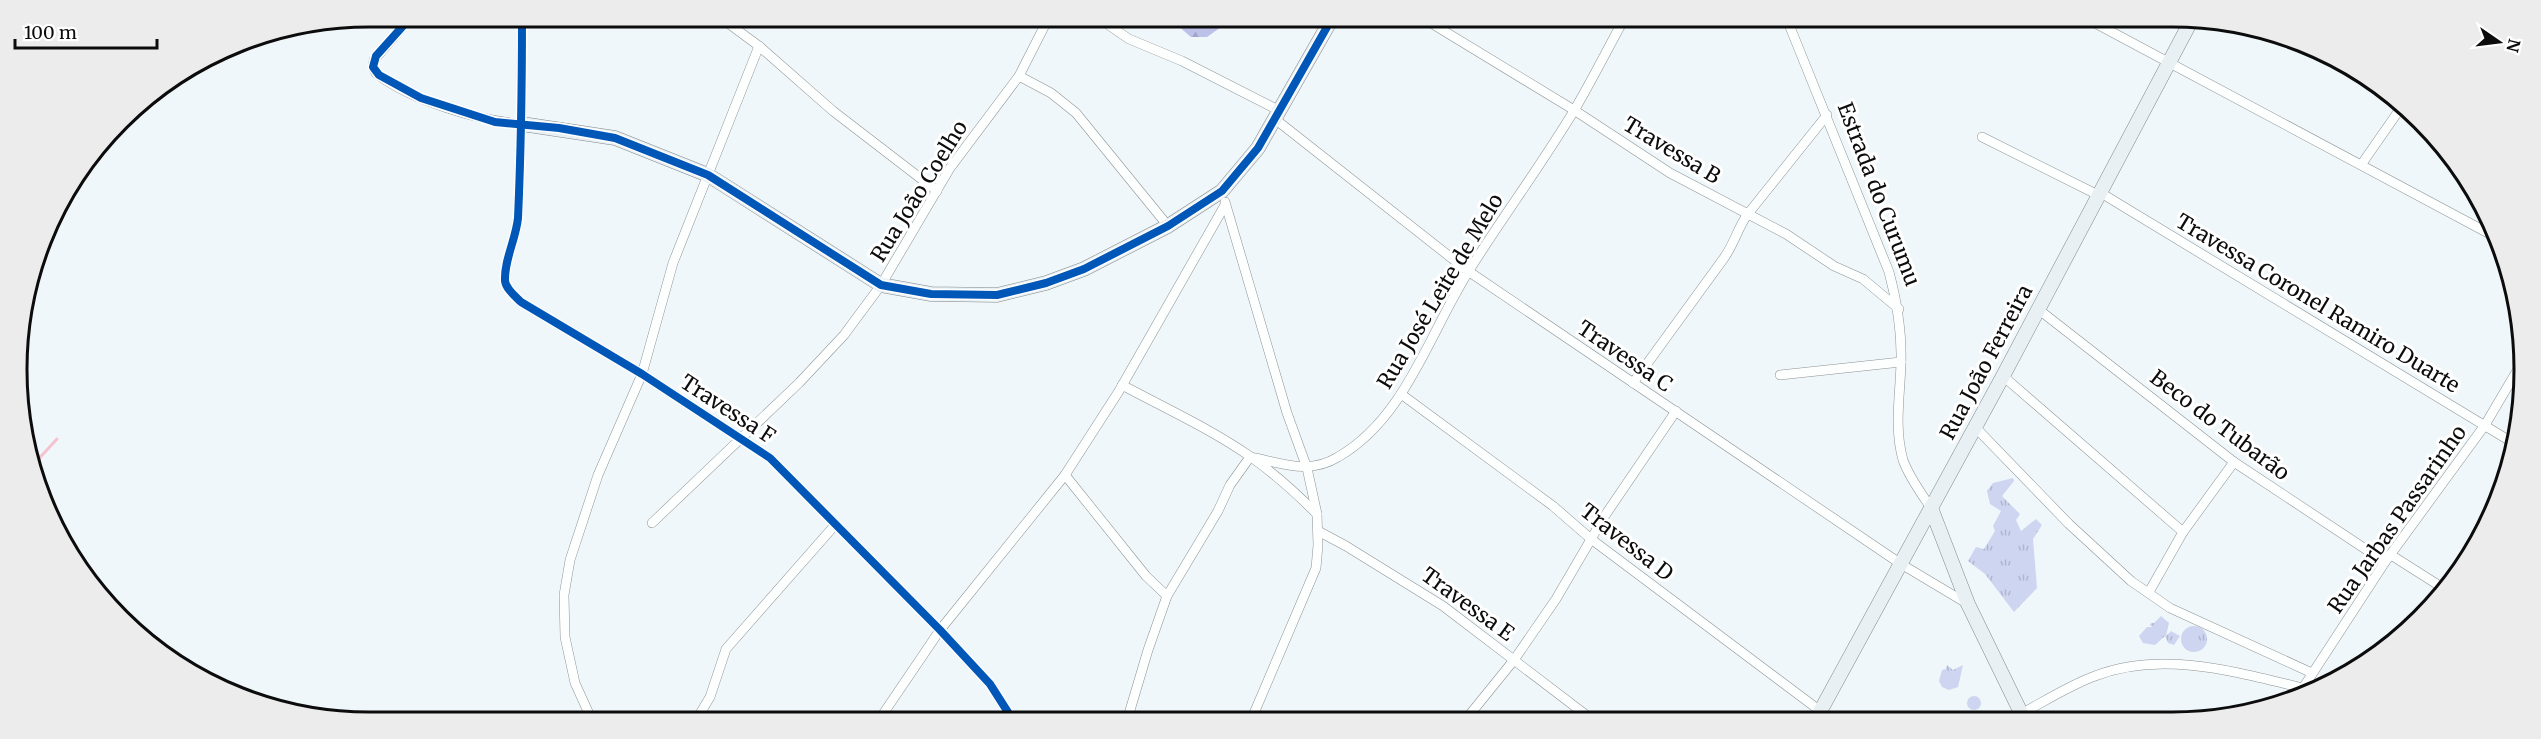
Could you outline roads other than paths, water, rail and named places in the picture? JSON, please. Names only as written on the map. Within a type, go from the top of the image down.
[{"type":"street","points":[[402,27],[374,60],[373,67],[376,73],[421,98],[495,122],[615,138],[708,175],[881,285],[931,294],[997,295],[1046,283],[1084,268],[1168,226],[1222,191],[1258,148],[1327,27]]},
{"type":"street","name":"Travessa F","points":[[522,27],[522,124],[517,221],[505,274],[506,284],[521,302],[642,374],[770,458],[940,630],[990,684],[1008,712]]},
{"type":"street","points":[[733,27],[759,46],[832,111],[937,191]]},
{"type":"street","name":"Rua João Coelho","points":[[652,523],[831,352],[881,285],[950,168],[1019,76],[1044,27]]},
{"type":"street","name":"Travessa C","points":[[1112,27],[1129,39],[1182,61],[1278,115],[1468,271],[1901,564],[1968,604]]},
{"type":"street","name":"Travessa B","points":[[1438,27],[1574,110],[1670,173],[1786,234],[1834,266],[1863,279],[1899,309]]},
{"type":"street","name":"Rua José Leite de Melo","points":[[1250,457],[1307,468],[1328,463],[1368,434],[1401,394],[1468,271],[1574,110],[1620,27]]},
{"type":"street","name":"Estrada do Curumu","points":[[1790,27],[1881,247],[1899,309],[1901,362],[1898,414],[1901,451],[1911,477],[1931,508],[1968,604],[2019,712]]},
{"type":"street","points":[[2102,27],[2485,231]]},
{"type":"street","name":"Rua João Ferreira","points":[[1824,712],[1901,564],[2101,195],[2188,28]]},
{"type":"street","points":[[588,712],[581,700],[569,661],[563,614],[566,577],[581,522],[598,475],[642,374],[673,263],[759,46]]},
{"type":"street","points":[[1019,76],[1051,93],[1076,113],[1168,226]]},
{"type":"street","points":[[2361,165],[2398,112]]},
{"type":"street","points":[[1633,383],[1734,244],[1739,226],[1747,214],[1827,115]]},
{"type":"street","name":"Travessa Coronel Ramiro Duarte","points":[[1982,137],[2101,195],[2507,438]]},
{"type":"street","points":[[1222,191],[1287,413],[1307,468],[1317,513],[1316,568],[1255,712]]},
{"type":"street","points":[[884,712],[940,630],[1065,475],[1122,385],[1225,205]]},
{"type":"street","name":"Beco do Tubarão","points":[[2038,309],[2234,462],[2388,559],[2437,585]]},
{"type":"street","points":[[1780,375],[1901,362]]},
{"type":"street","points":[[2003,376],[2183,532]]},
{"type":"street","name":"Rua Jarbas Passarinho","points":[[2310,683],[2313,673],[2388,559],[2485,425],[2514,376]]},
{"type":"street","points":[[1122,385],[1250,457],[1290,488],[1317,513]]},
{"type":"street","name":"Travessa D","points":[[1401,394],[1553,506],[1591,539],[1817,712]]},
{"type":"street","points":[[1472,712],[1514,660],[1556,599],[1591,539],[1676,411]]},
{"type":"street","points":[[1975,427],[2069,524],[2131,581],[2170,608],[2313,673]]},
{"type":"street","points":[[1129,712],[1167,596],[1218,511],[1230,485],[1250,457]]},
{"type":"street","points":[[2149,592],[2183,532],[2234,462]]},
{"type":"street","points":[[1065,475],[1146,576],[1167,596]]},
{"type":"street","points":[[701,712],[710,697],[726,649],[835,525]]},
{"type":"street","name":"Travessa E","points":[[1318,531],[1443,606],[1582,712]]},
{"type":"street","points":[[2030,712],[2095,676],[2131,666],[2208,667],[2298,688]]},
{"type":"waterway","points":[[39,458],[57,439]]}]
